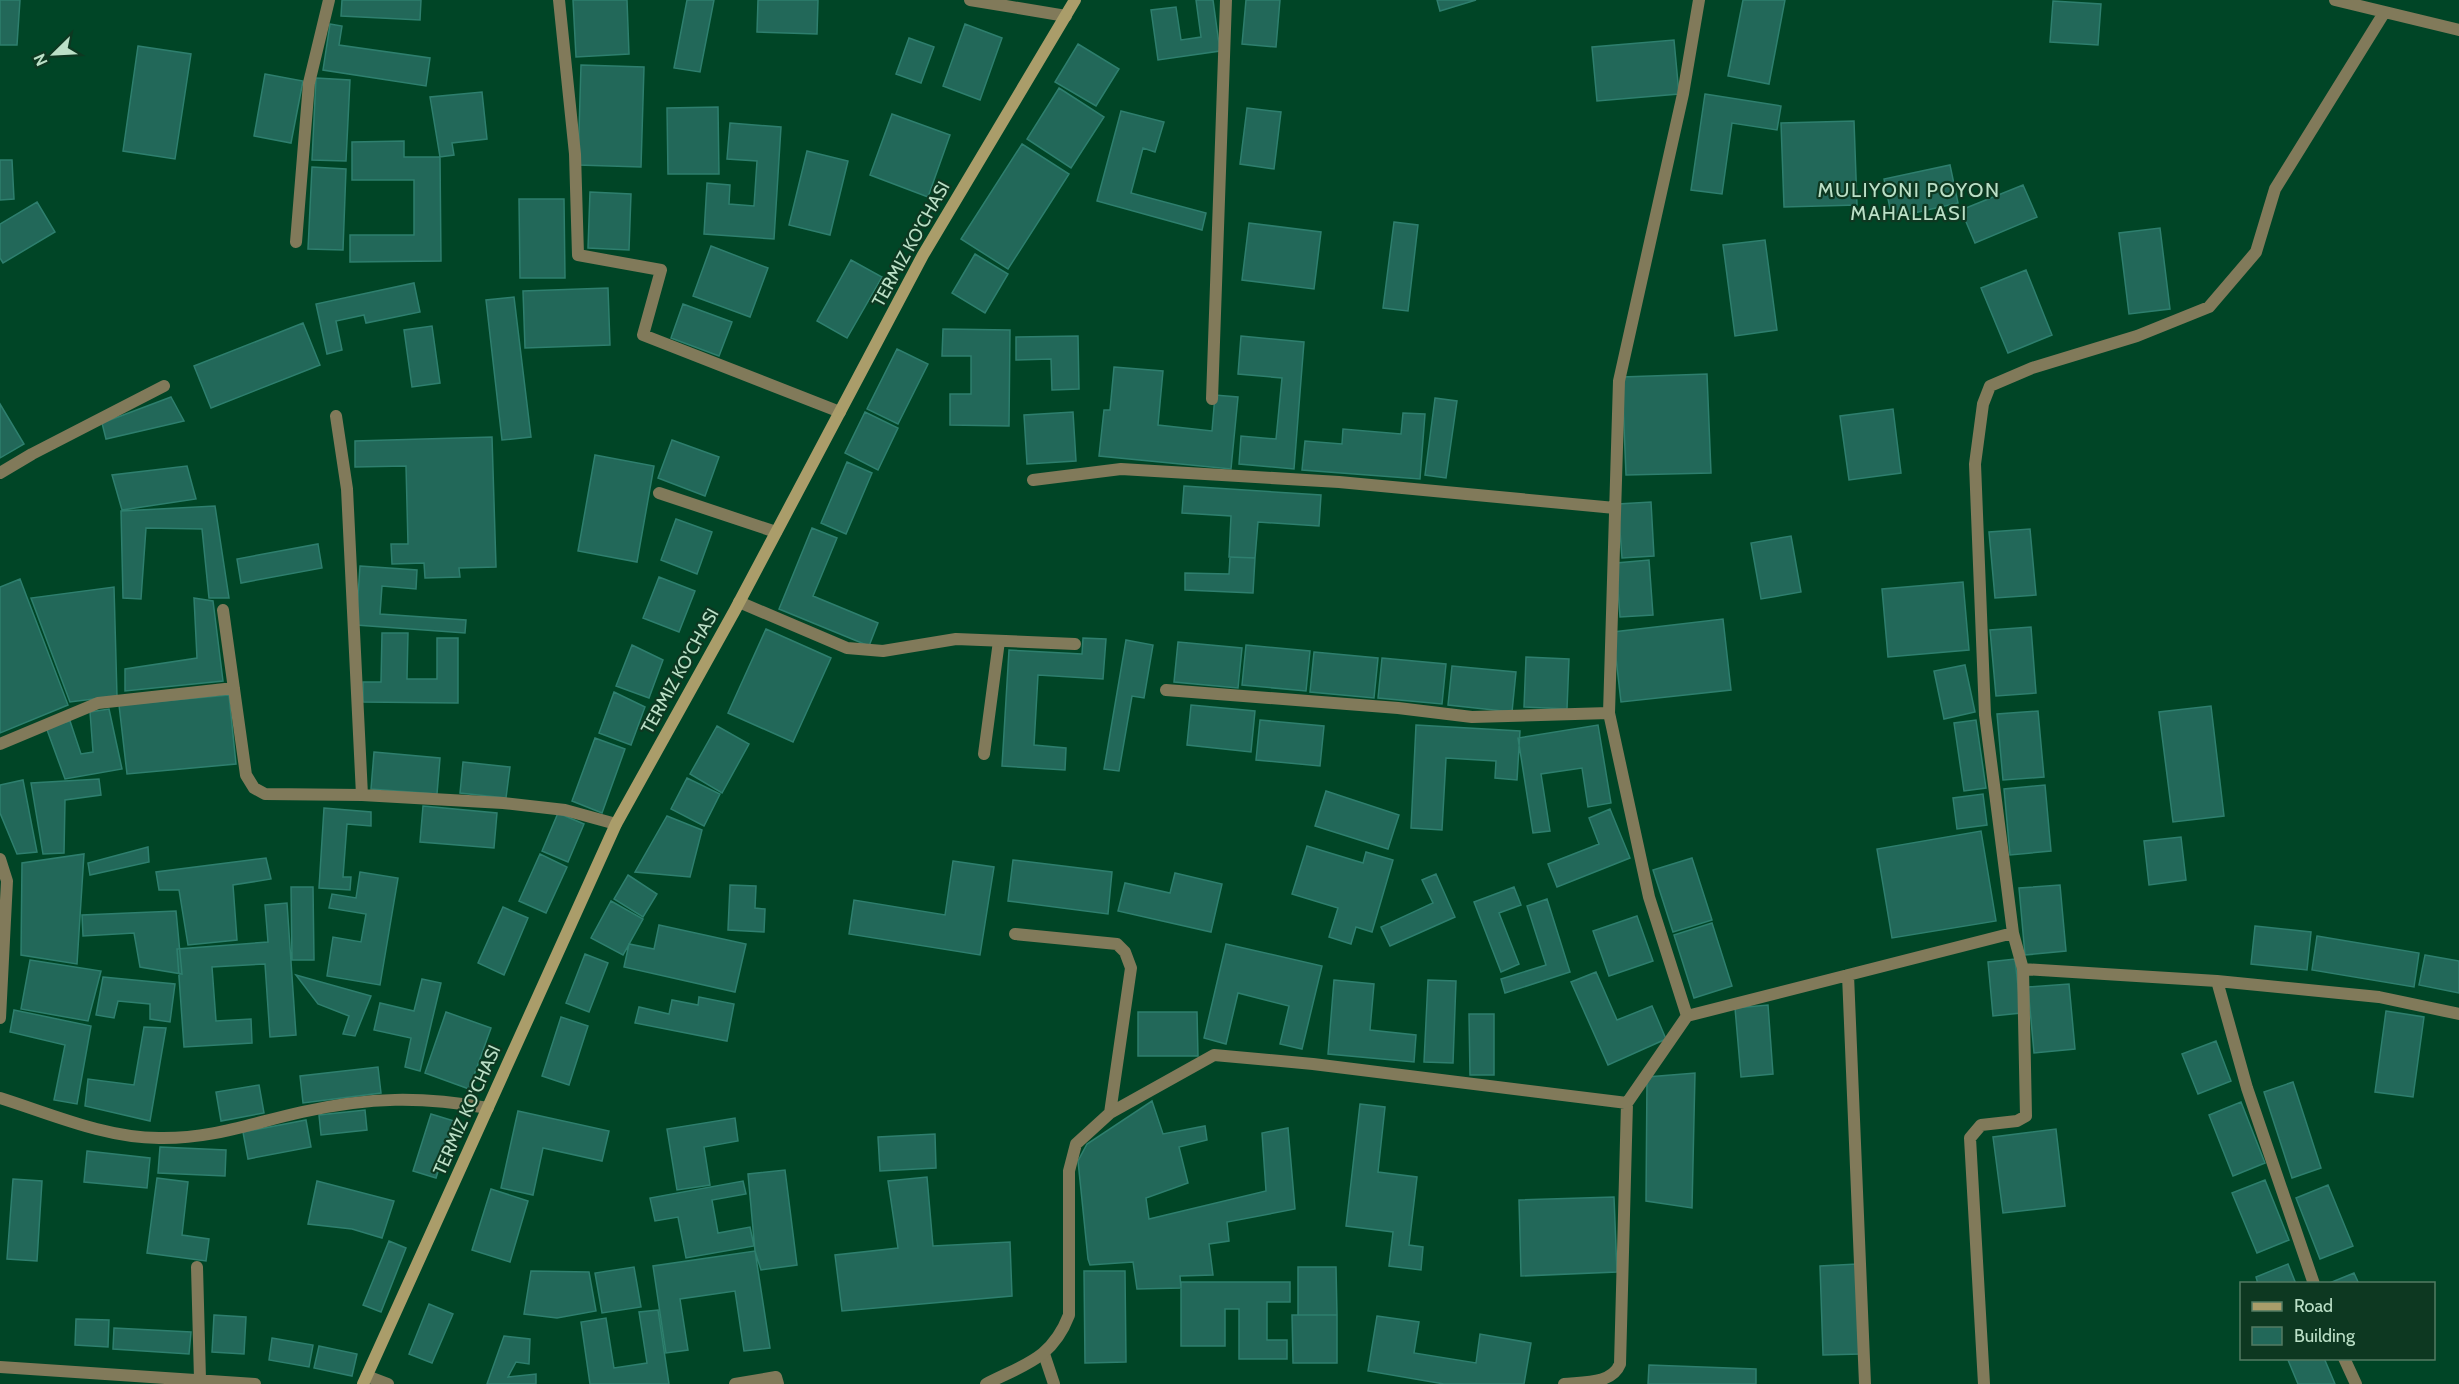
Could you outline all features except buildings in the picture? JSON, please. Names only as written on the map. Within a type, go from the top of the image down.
[{"type":"main road","name":"TERMIZ KO'CHASI","points":[[365,1380],[616,824],[740,602],[923,255],[1075,0]]},
{"type":"street","points":[[296,242],[309,83],[328,0]]},
{"type":"street","points":[[559,0],[575,154],[578,255],[661,270],[644,335],[840,412]]},
{"type":"street","points":[[970,0],[1066,16]]},
{"type":"street","points":[[1212,399],[1226,0]]},
{"type":"street","points":[[1687,1016],[1649,897],[1610,713],[1618,381],[1683,94],[1699,0]]},
{"type":"street","points":[[2335,0],[2459,30]]},
{"type":"street","points":[[1984,1384],[1970,1138],[1981,1125],[2017,1121],[2026,1116],[2023,969],[2013,933],[1985,715],[1975,464],[1983,404],[1990,386],[2032,368],[2137,336],[2209,307],[2256,252],[2275,189],[2384,13]]},
{"type":"street","points":[[0,473],[164,386]]},
{"type":"street","points":[[336,416],[347,489],[362,795]]},
{"type":"street","points":[[1033,480],[1121,469],[1339,482],[1615,508]]},
{"type":"street","points":[[659,493],[776,532]]},
{"type":"street","points":[[740,602],[847,648],[883,651],[956,639],[1075,644]]},
{"type":"street","points":[[223,610],[246,775],[254,789],[265,794],[362,795],[524,805],[565,810],[616,824]]},
{"type":"street","points":[[984,754],[999,641]]},
{"type":"street","points":[[0,744],[98,704],[234,688]]},
{"type":"street","points":[[1166,690],[1398,708],[1472,717],[1610,713]]},
{"type":"street","points":[[0,859],[7,881],[0,1018]]},
{"type":"street","points":[[1564,1384],[1608,1379],[1616,1374],[1620,1364],[1627,1103],[1687,1016],[2013,933]]},
{"type":"street","points":[[1015,934],[1117,944],[1125,952],[1131,968],[1110,1113]]},
{"type":"street","points":[[2023,969],[2217,981],[2379,997],[2459,1014]]},
{"type":"street","points":[[1848,975],[1864,1384]]},
{"type":"street","points":[[2217,981],[2247,1088],[2313,1282]]},
{"type":"street","points":[[986,1384],[1044,1354],[1061,1336],[1070,1315],[1069,1171],[1076,1143],[1110,1113],[1214,1055],[1313,1064],[1627,1103]]},
{"type":"street","points":[[0,1098],[112,1133],[158,1138],[215,1135],[302,1112],[380,1099],[438,1099],[488,1108]]},
{"type":"street","points":[[197,1267],[200,1379]]},
{"type":"street","points":[[1044,1354],[1054,1384]]},
{"type":"street","points":[[2344,1360],[2356,1384]]},
{"type":"street","points":[[0,1367],[255,1384]]},
{"type":"street","points":[[735,1384],[776,1377],[778,1384]]},
{"type":"street","points":[[365,1380],[388,1384]]},
{"type":"district","name":"MULIYONI POYON MAHALLASI","points":[[1909,202]]}]
